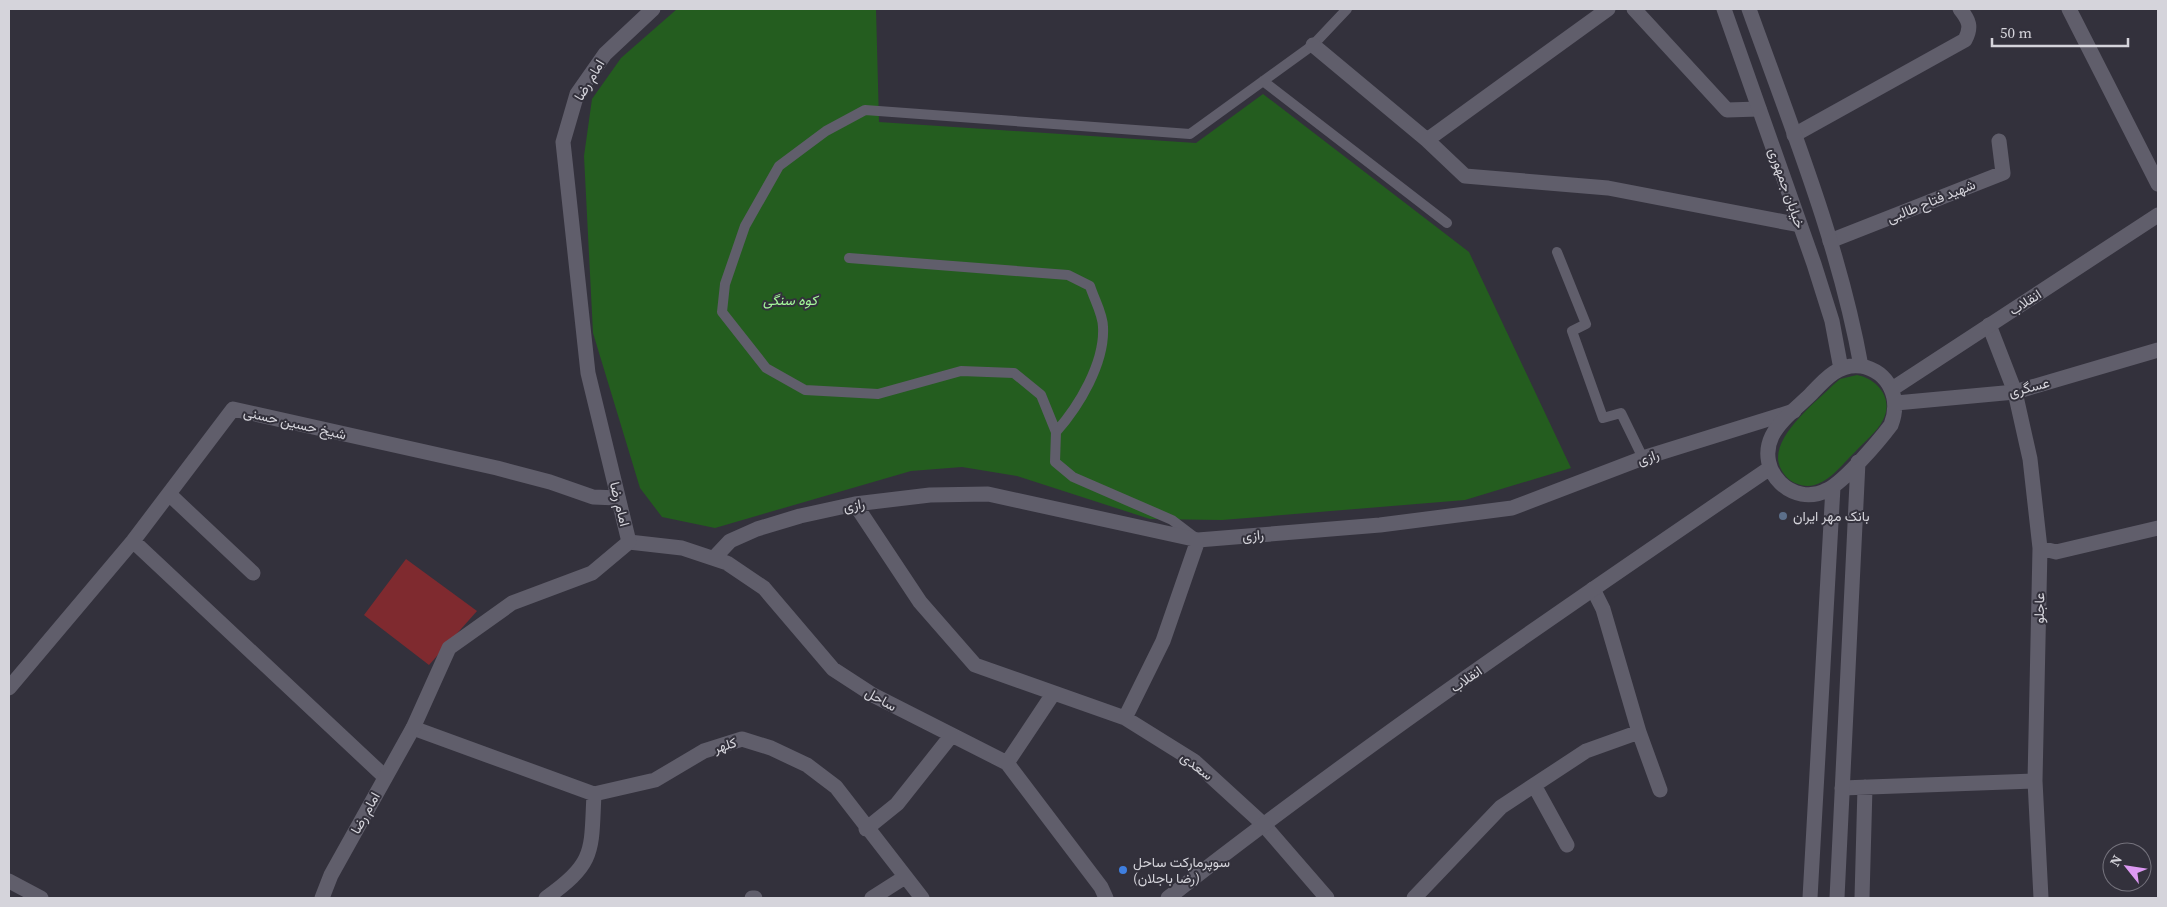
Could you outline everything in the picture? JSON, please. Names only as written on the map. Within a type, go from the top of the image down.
[{"type":"street","name":"امام رضا","points":[[322,898],[331,875],[413,728],[449,648],[512,603],[592,573],[629,542],[588,373],[563,142],[577,94],[605,54],[653,9]]},
{"type":"street","points":[[1427,140],[1608,9]]},
{"type":"street","points":[[1634,9],[1728,110],[1759,109]]},
{"type":"street","name":"خیابان جمهوری","points":[[1724,9],[1832,321],[1841,369]]},
{"type":"street","name":"خیابان جمهوری","points":[[1749,9],[1830,241],[1853,320],[1861,366]]},
{"type":"street","points":[[1794,135],[1965,40],[1970,31],[1969,20],[1960,9]]},
{"type":"street","points":[[2069,9],[2158,184]]},
{"type":"street","points":[[1313,45],[1427,140],[1465,176],[1608,188],[1800,224]]},
{"type":"street","name":"شهید فتاح طالبی","points":[[1830,241],[2003,172],[1999,141]]},
{"type":"street","name":"انقلاب","points":[[1894,396],[1989,326],[2158,215]]},
{"type":"street","name":"عاجلو","points":[[1989,326],[2015,392],[2030,459],[2040,548],[2035,781],[2041,898]]},
{"type":"street","name":"عسگری","points":[[1894,396],[2015,392],[2158,350]]},
{"type":"street","points":[[1861,366],[1880,373],[1894,396],[1895,415],[1891,425],[1833,487],[1817,494],[1806,496],[1794,493],[1776,480],[1770,468],[1768,458],[1772,436],[1827,378],[1841,369],[1861,366]]},
{"type":"street","name":"شیخ حسین حسنی","points":[[9,688],[133,541],[233,409],[497,468],[550,482],[593,498],[618,498]]},
{"type":"street","name":"رازی","points":[[714,558],[730,541],[757,529],[855,504],[930,495],[988,494],[1198,540],[1380,525],[1512,508],[1643,458],[1794,411]]},
{"type":"street","points":[[1837,898],[1858,462]]},
{"type":"street","name":"انقلاب","points":[[1168,898],[1263,824],[1593,589],[1770,468]]},
{"type":"street","points":[[1810,898],[1833,487]]},
{"type":"street","points":[[168,494],[253,573]]},
{"type":"street","name":"سعدی","points":[[855,504],[920,602],[975,665],[1124,718],[1194,761],[1263,824],[1327,898]]},
{"type":"street","points":[[2040,548],[2056,552],[2158,528]]},
{"type":"street","points":[[1124,718],[1163,641],[1198,540]]},
{"type":"street","points":[[133,541],[385,777]]},
{"type":"street","name":"ساحل","points":[[629,542],[682,548],[727,563],[764,588],[833,669],[873,695],[1007,763],[1101,888],[1106,898]]},
{"type":"street","points":[[1593,589],[1603,609],[1639,732],[1660,790]]},
{"type":"street","points":[[1007,763],[1053,694]]},
{"type":"street","points":[[413,728],[594,794],[592,838],[587,861],[572,880],[546,898]]},
{"type":"street","points":[[1414,898],[1501,807],[1586,751],[1639,732]]},
{"type":"street","points":[[866,829],[897,804],[951,736]]},
{"type":"street","name":"کلهر","points":[[594,794],[655,780],[704,751],[742,739],[771,748],[807,765],[836,787],[866,829],[922,898]]},
{"type":"street","points":[[1842,788],[2035,781]]},
{"type":"street","points":[[1534,786],[1567,845]]},
{"type":"street","points":[[1862,898],[1865,787]]},
{"type":"street","points":[[872,898],[905,877]]},
{"type":"street","points":[[9,880],[41,898]]},
{"type":"lane","points":[[1198,540],[1172,520],[1073,477],[1055,462],[1056,432],[1041,395],[1014,373],[961,371],[878,394],[806,390],[766,368],[722,312],[724,284],[745,226],[779,166],[826,130],[865,110],[1190,134],[1313,45],[1347,9]]},
{"type":"lane","points":[[1263,81],[1447,224]]},
{"type":"lane","points":[[1557,252],[1586,324],[1572,331],[1603,418],[1621,413],[1643,458]]},
{"type":"lane","points":[[849,258],[1068,275],[1090,286],[1104,326],[1101,357],[1071,416],[1056,432]]},
{"type":"green space","name":"کوه سنگی","points":[[677,9],[876,9],[879,122],[1196,143],[1263,94],[1469,252],[1571,468],[1465,500],[1222,520],[1150,519],[1017,476],[962,467],[911,471],[715,528],[662,517],[640,488],[593,333],[584,156],[592,99],[621,58]]},
{"type":"green space","points":[[1857,375],[1865,377],[1882,391],[1887,405],[1883,420],[1870,437],[1829,478],[1813,485],[1804,486],[1792,482],[1781,470],[1778,456],[1787,433],[1805,411],[1840,379]]},
{"type":"building","points":[[406,559],[477,611],[429,665],[364,615]]},
{"type":"place","name":"بانک مهر ایران","points":[[1783,516]]},
{"type":"place","name":"سوپرمارکت ساحل (رضا باجلان)","points":[[1123,870]]}]
